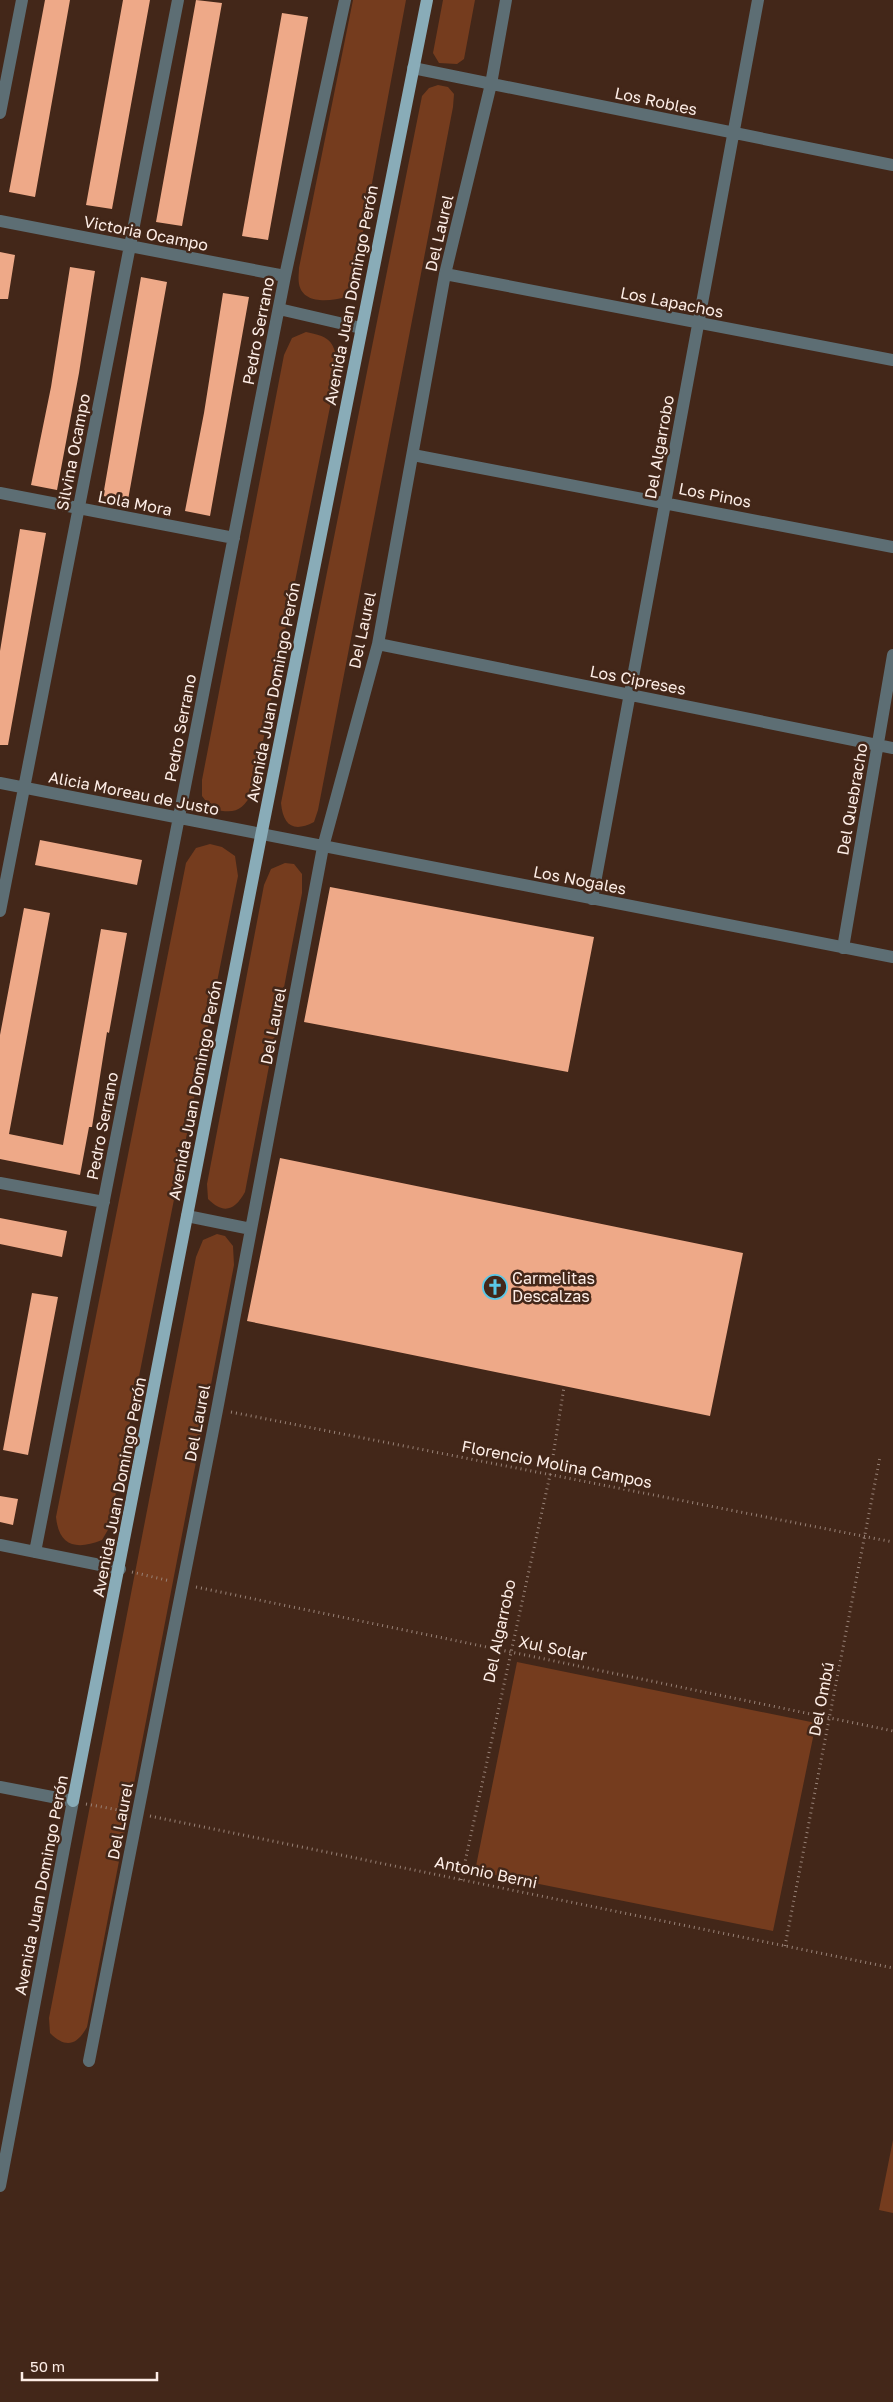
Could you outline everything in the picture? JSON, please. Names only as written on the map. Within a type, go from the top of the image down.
[{"type":"main road","name":"Avenida Juan Domingo Perón","points":[[73,1801],[426,0]]},
{"type":"street","points":[[0,113],[22,0]]},
{"type":"street","name":"Silvina Ocampo","points":[[0,911],[178,0]]},
{"type":"street","name":"Pedro Serrano","points":[[35,1552],[285,276],[345,0]]},
{"type":"street","name":"Del Laurel","points":[[89,2061],[217,1410],[323,847],[378,644],[446,274],[491,84],[506,0]]},
{"type":"street","name":"Del Algarrobo","points":[[592,899],[758,0]]},
{"type":"street","name":"Los Robles","points":[[413,68],[893,165]]},
{"type":"street","name":"Victoria Ocampo","points":[[0,221],[285,276]]},
{"type":"street","name":"Los Lapachos","points":[[446,274],[893,360]]},
{"type":"street","points":[[279,309],[362,328]]},
{"type":"street","name":"Los Pinos","points":[[413,455],[893,547]]},
{"type":"street","name":"Lola Mora","points":[[0,493],[234,538]]},
{"type":"street","name":"Los Cipreses","points":[[378,644],[893,748]]},
{"type":"street","name":"Del Quebracho","points":[[843,948],[893,655]]},
{"type":"street","name":"Alicia Moreau de Justo","points":[[0,783],[261,836]]},
{"type":"street","name":"Los Nogales","points":[[261,836],[893,957]]},
{"type":"street","points":[[0,1182],[104,1202]]},
{"type":"street","points":[[188,1216],[251,1229]]},
{"type":"street","points":[[0,1545],[120,1569]]},
{"type":"street","points":[[0,1787],[73,1801]]},
{"type":"street","name":"Avenida Juan Domingo Perón","points":[[0,2186],[73,1801]]},
{"type":"path","name":"Del Algarrobo","points":[[461,1880],[550,1475],[564,1387]]},
{"type":"path","name":"Florencio Molina Campos","points":[[217,1410],[893,1542]]},
{"type":"path","name":"Del Ombú","points":[[785,1946],[866,1537],[880,1457]]},
{"type":"path","name":"Xul Solar","points":[[120,1569],[182,1584],[893,1731]]},
{"type":"path","name":"Antonio Berni","points":[[73,1801],[893,1968]]},
{"type":"shaded area","points":[[353,0],[406,0],[354,280],[346,297],[333,300],[318,300],[306,295],[302,291],[299,282],[299,268]]},
{"type":"shaded area","points":[[443,0],[475,0],[464,59],[457,64],[439,63],[433,53]]},
{"type":"shaded area","points":[[438,85],[448,87],[454,94],[453,107],[318,810],[314,822],[295,827],[290,825],[284,817],[281,803],[422,96],[429,88]]},
{"type":"shaded area","points":[[306,332],[321,336],[330,342],[335,352],[338,367],[253,791],[245,803],[237,810],[220,811],[212,809],[202,796],[202,780],[284,355],[292,338]]},
{"type":"shaded area","points":[[210,844],[222,847],[235,856],[238,876],[109,1528],[102,1540],[85,1545],[71,1544],[61,1535],[56,1517],[186,863],[196,848]]},
{"type":"shaded area","points":[[285,863],[294,864],[302,874],[302,893],[245,1192],[237,1203],[224,1209],[208,1199],[207,1184],[264,885],[271,869]]},
{"type":"shaded area","points":[[217,1234],[225,1236],[233,1246],[234,1265],[87,2027],[79,2038],[71,2043],[66,2043],[50,2033],[49,2018],[196,1257],[203,1240]]},
{"type":"shaded area","points":[[517,1662],[816,1723],[773,1931],[475,1871]]},
{"type":"shaded area","points":[[893,2140],[893,2213],[879,2210]]},
{"type":"building","points":[[45,0],[70,0],[35,197],[9,192]]},
{"type":"building","points":[[123,0],[150,0],[112,209],[86,205]]},
{"type":"building","points":[[196,0],[222,3],[182,226],[156,222]]},
{"type":"building","points":[[282,13],[308,17],[268,240],[242,236]]},
{"type":"building","points":[[0,252],[15,255],[8,299],[0,299]]},
{"type":"building","points":[[70,267],[95,271],[79,373],[57,490],[31,485],[51,387]]},
{"type":"building","points":[[141,277],[167,282],[128,500],[103,496]]},
{"type":"building","points":[[223,293],[249,297],[210,516],[185,511],[204,413]]},
{"type":"building","points":[[20,529],[46,533],[8,745],[0,745],[0,651]]},
{"type":"building","points":[[40,840],[142,860],[137,885],[35,865]]},
{"type":"building","points":[[330,887],[594,937],[568,1072],[304,1022]]},
{"type":"building","points":[[24,908],[50,913],[9,1134],[63,1145],[101,929],[127,933],[109,1033],[107,1032],[92,1127],[89,1127],[80,1175],[0,1159],[0,1035]]},
{"type":"building","name":"Carmelitas Descalzas","points":[[280,1158],[743,1253],[710,1416],[247,1321]]},
{"type":"building","points":[[0,1218],[67,1231],[62,1257],[0,1244]]},
{"type":"building","points":[[32,1293],[58,1297],[28,1455],[3,1450]]},
{"type":"building","points":[[0,1496],[18,1499],[13,1525],[0,1522]]},
{"type":"place","name":"Carmelitas Descalzas","points":[[495,1287]]}]
